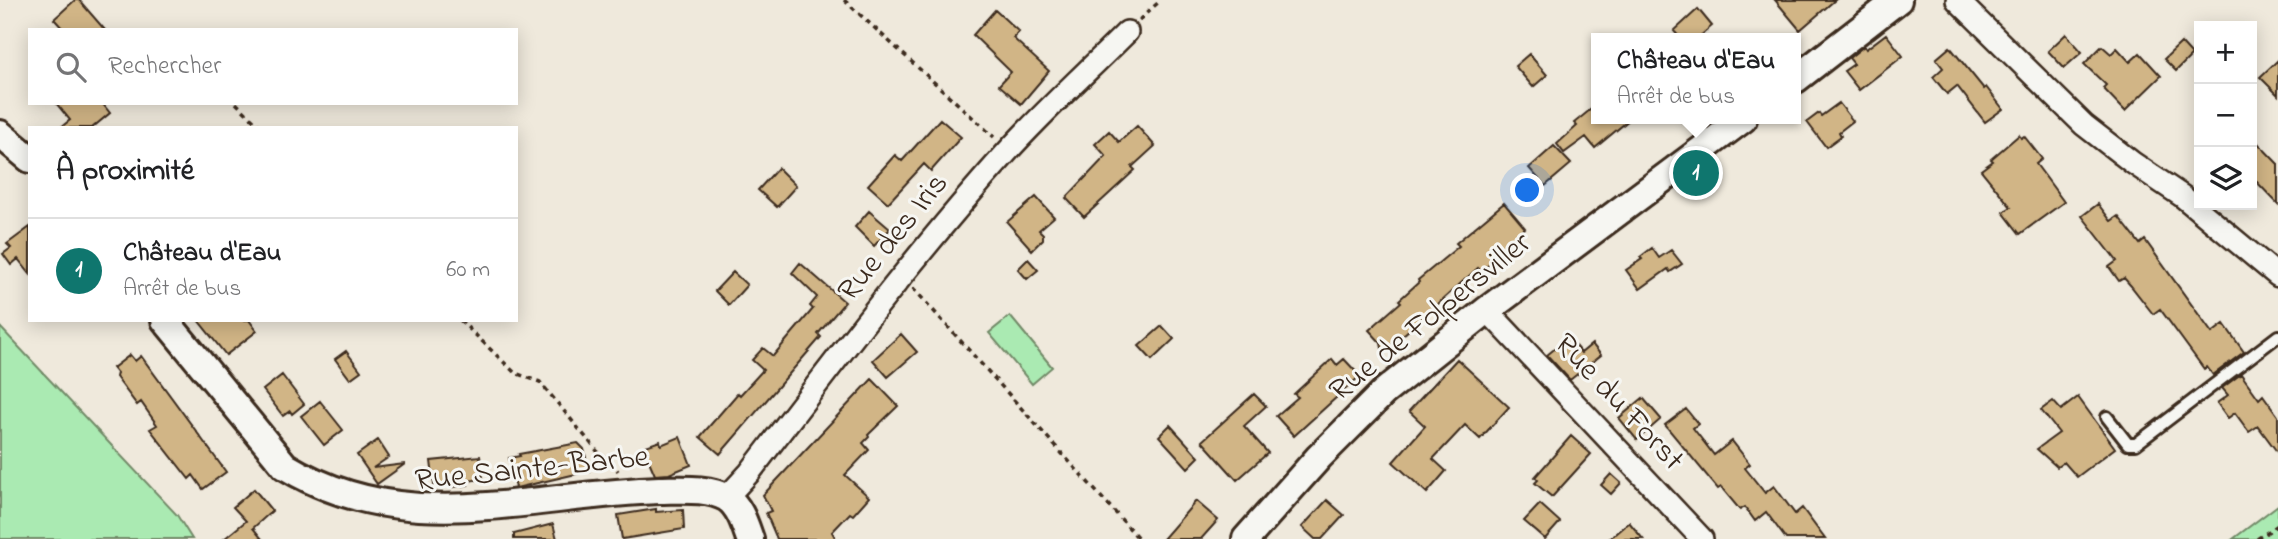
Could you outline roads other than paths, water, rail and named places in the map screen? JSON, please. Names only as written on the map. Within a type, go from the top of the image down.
[{"type":"street","points":[[1801,75],[1898,0]]},
{"type":"street","points":[[1957,0],[2084,125],[2182,196],[2278,276]]},
{"type":"street","name":"Rue des Iris","points":[[726,498],[750,472],[901,275],[1009,150],[1127,32]]},
{"type":"street","name":"Rue de Folpersviller","points":[[1246,539],[1319,457],[1384,393],[1487,310],[1736,124]]},
{"type":"street","points":[[0,134],[28,157]]},
{"type":"street","name":"Rue du Forst","points":[[1487,310],[1702,539]]},
{"type":"street","name":"Rue Sainte-Barbe","points":[[167,322],[285,466],[301,478],[357,507],[376,513],[450,518],[623,493],[694,490],[726,498]]},
{"type":"street","points":[[726,498],[735,506],[751,539]]},
{"type":"lane","points":[[2108,417],[2128,444],[2136,444],[2278,335]]},
{"type":"place","name":"Château d'Eau","points":[[1696,173]]}]
